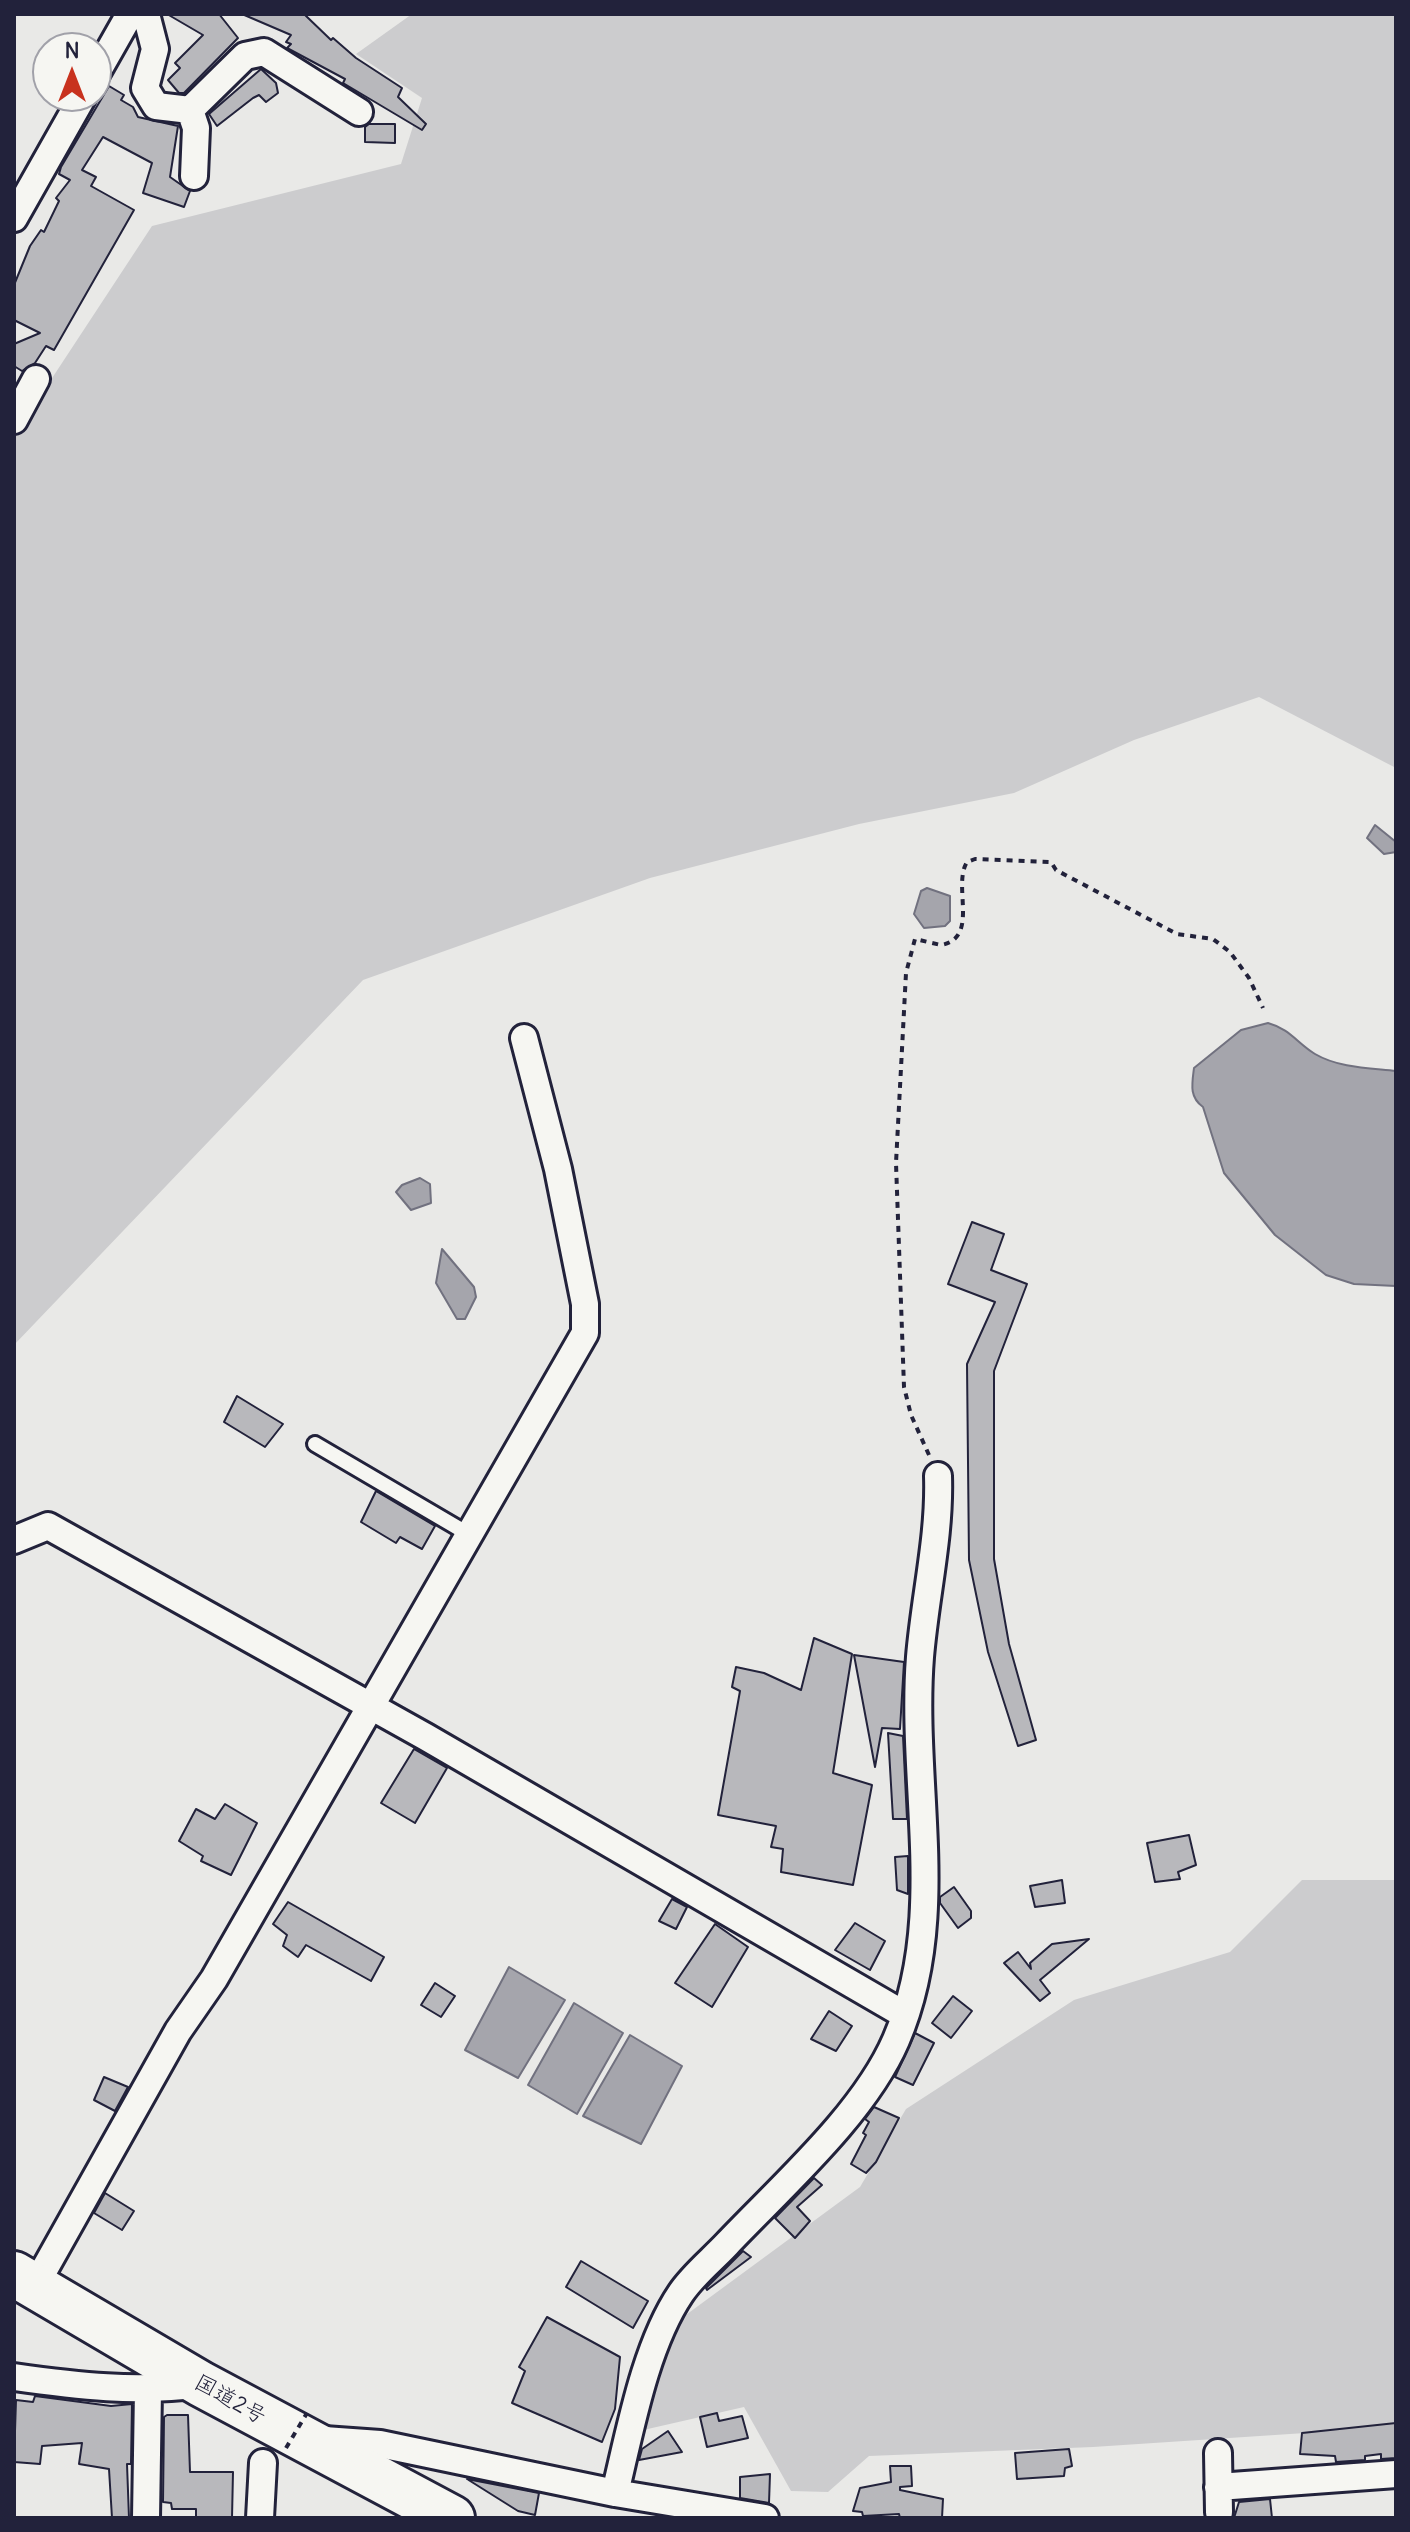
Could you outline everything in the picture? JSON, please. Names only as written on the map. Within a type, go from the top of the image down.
[{"type":"highway","name":"国道2号","points":[[24,2280],[201,2384],[298,2433],[452,2518]]},
{"type":"street","points":[[112,46],[130,14]]},
{"type":"street","points":[[146,14],[155,49],[145,88],[156,106],[190,110]]},
{"type":"street","points":[[190,110],[245,56],[264,52],[359,112]]},
{"type":"street","points":[[190,110],[196,128],[194,176]]},
{"type":"street","points":[[14,218],[74,112]]},
{"type":"street","points":[[24,2280],[178,2031],[214,1979],[372,1709],[585,1333],[585,1304],[558,1169],[524,1038]]},
{"type":"street","points":[[615,2493],[630,2430],[659,2336],[682,2292],[845,2121],[895,2042],[905,2015],[920,1965],[926,1907],[920,1658],[939,1509],[938,1476]]},
{"type":"street","points":[[14,1540],[48,1526],[905,2015]]},
{"type":"street","points":[[14,2377],[74,2386],[148,2390],[201,2384]]},
{"type":"street","points":[[146,2518],[148,2390]]},
{"type":"street","points":[[298,2433],[380,2444],[615,2493],[765,2518]]},
{"type":"street","points":[[1218,2453],[1218,2500],[1396,2474]]},
{"type":"street","points":[[253,2508],[263,2463]]},
{"type":"lane","points":[[315,1444],[470,1535]]},
{"type":"path","points":[[938,1476],[911,1415],[904,1387],[896,1203],[899,1098],[911,950],[915,939],[941,945],[956,936],[963,922],[960,883],[967,862],[975,859],[1051,862],[1056,870],[1177,934],[1213,939],[1230,952],[1263,1008]]},
{"type":"shaded area","points":[[412,14],[1396,14],[1396,768],[1259,697],[1134,740],[1014,793],[859,824],[650,878],[363,980],[14,1345],[14,436],[152,226],[401,164],[422,98],[356,54]]},
{"type":"shaded area","points":[[1375,825],[1396,842],[1396,852],[1384,854],[1367,838]]},
{"type":"shaded area","points":[[927,888],[950,896],[950,921],[945,926],[924,928],[914,914],[921,891]]},
{"type":"shaded area","points":[[1268,1023],[1282,1029],[1324,1059],[1354,1067],[1396,1071],[1396,1286],[1354,1284],[1326,1275],[1275,1235],[1224,1173],[1203,1107],[1193,1094],[1194,1068],[1241,1030]]},
{"type":"shaded area","points":[[420,1178],[430,1184],[431,1203],[411,1210],[396,1192],[402,1185]]},
{"type":"shaded area","points":[[442,1249],[474,1287],[476,1297],[465,1319],[457,1319],[436,1283]]},
{"type":"shaded area","points":[[1302,1880],[1396,1880],[1396,2427],[1093,2447],[869,2456],[828,2492],[791,2491],[744,2407],[639,2431],[679,2320],[860,2187],[906,2109],[1074,2000],[1230,1952]]},
{"type":"shaded area","points":[[509,1967],[565,2000],[518,2078],[465,2050]]},
{"type":"shaded area","points":[[574,2003],[623,2033],[577,2114],[528,2085]]},
{"type":"shaded area","points":[[630,2035],[682,2066],[641,2144],[583,2116]]},
{"type":"building","points":[[167,14],[219,14],[238,38],[184,93],[179,93],[168,80],[180,68],[175,63],[203,35]]},
{"type":"building","points":[[242,14],[304,14],[331,40],[333,38],[356,58],[402,88],[398,97],[426,124],[422,130],[343,83],[345,79],[287,48],[291,44],[286,42],[291,35]]},
{"type":"building","points":[[261,69],[276,83],[278,93],[266,102],[259,95],[253,98],[217,126],[209,114]]},
{"type":"building","points":[[112,88],[124,95],[121,100],[133,107],[138,117],[178,126],[170,177],[190,191],[184,207],[143,193],[152,163],[103,137],[82,170],[96,177],[91,186],[134,210],[54,350],[46,346],[35,363],[22,371],[14,366],[14,344],[40,333],[14,320],[14,285],[30,246],[41,230],[44,232],[59,201],[56,198],[70,180],[59,174],[94,112],[112,112]]},
{"type":"building","points":[[369,124],[395,124],[395,143],[365,142],[365,127]]},
{"type":"building","points":[[972,1222],[1004,1234],[991,1270],[1027,1284],[994,1371],[994,1559],[1009,1644],[1036,1740],[1018,1746],[988,1652],[969,1560],[967,1364],[995,1302],[948,1284]]},
{"type":"building","points":[[237,1396],[283,1424],[265,1447],[224,1422]]},
{"type":"building","points":[[376,1491],[435,1526],[422,1549],[400,1537],[396,1543],[361,1522]]},
{"type":"building","points":[[814,1638],[852,1654],[833,1773],[872,1785],[853,1885],[781,1872],[783,1849],[771,1847],[776,1826],[718,1815],[740,1691],[732,1687],[736,1667],[764,1673],[801,1690]]},
{"type":"building","points":[[854,1655],[904,1662],[900,1729],[882,1728],[875,1767]]},
{"type":"building","points":[[888,1733],[903,1736],[907,1819],[893,1819]]},
{"type":"building","points":[[414,1749],[447,1768],[415,1823],[381,1803]]},
{"type":"building","points":[[225,1804],[257,1823],[231,1875],[201,1861],[203,1856],[179,1841],[196,1809],[215,1819]]},
{"type":"building","points":[[1189,1835],[1196,1865],[1178,1872],[1180,1879],[1155,1882],[1147,1843]]},
{"type":"building","points":[[908,1856],[908,1894],[897,1890],[895,1857]]},
{"type":"building","points":[[1062,1880],[1065,1903],[1035,1907],[1030,1886]]},
{"type":"building","points":[[954,1887],[971,1911],[971,1918],[958,1928],[940,1903],[940,1897]]},
{"type":"building","points":[[672,1899],[687,1907],[676,1929],[659,1921]]},
{"type":"building","points":[[288,1902],[384,1957],[371,1981],[306,1945],[298,1957],[283,1946],[287,1935],[273,1924]]},
{"type":"building","points":[[855,1923],[885,1941],[870,1970],[835,1950]]},
{"type":"building","points":[[715,1924],[748,1947],[712,2007],[675,1983]]},
{"type":"building","points":[[1089,1939],[1040,1980],[1050,1993],[1040,2001],[1004,1963],[1018,1952],[1031,1969],[1030,1963],[1052,1944]]},
{"type":"building","points":[[435,1983],[455,1996],[441,2017],[421,2005]]},
{"type":"building","points":[[953,1996],[972,2011],[951,2038],[932,2023]]},
{"type":"building","points":[[829,2011],[852,2026],[836,2051],[811,2039]]},
{"type":"building","points":[[915,2033],[934,2043],[913,2085],[895,2077]]},
{"type":"building","points":[[104,2077],[128,2087],[115,2111],[94,2100]]},
{"type":"building","points":[[874,2107],[899,2118],[876,2162],[866,2173],[851,2164],[866,2135],[863,2133],[869,2122],[865,2119]]},
{"type":"building","points":[[814,2178],[822,2185],[797,2207],[810,2221],[795,2238],[775,2218]]},
{"type":"building","points":[[105,2193],[134,2211],[122,2230],[94,2213]]},
{"type":"building","points":[[743,2251],[751,2257],[707,2290],[706,2288]]},
{"type":"building","points":[[581,2261],[648,2301],[633,2328],[566,2287]]},
{"type":"building","points":[[547,2317],[620,2357],[615,2409],[602,2442],[512,2403],[525,2371],[519,2367]]},
{"type":"building","points":[[35,2396],[111,2406],[132,2404],[131,2464],[127,2464],[129,2518],[112,2518],[109,2469],[79,2464],[82,2443],[42,2446],[40,2464],[14,2462],[16,2400],[33,2402]]},
{"type":"building","points":[[717,2413],[719,2421],[742,2416],[748,2438],[707,2447],[700,2417]]},
{"type":"building","points":[[188,2415],[190,2472],[233,2472],[232,2518],[196,2518],[196,2509],[172,2509],[171,2503],[163,2502],[164,2417]]},
{"type":"building","points":[[1396,2423],[1396,2458],[1381,2459],[1381,2454],[1365,2456],[1365,2460],[1336,2462],[1335,2456],[1300,2454],[1302,2433]]},
{"type":"building","points":[[668,2431],[682,2452],[639,2460],[642,2449]]},
{"type":"building","points":[[1069,2449],[1072,2466],[1065,2468],[1064,2476],[1017,2479],[1015,2453]]},
{"type":"building","points":[[890,2466],[911,2466],[912,2486],[900,2487],[900,2490],[943,2499],[942,2518],[900,2518],[899,2514],[863,2516],[862,2512],[853,2511],[860,2488],[891,2482]]},
{"type":"building","points":[[770,2474],[769,2503],[740,2498],[740,2477]]},
{"type":"building","points":[[467,2479],[539,2493],[535,2515],[518,2511]]},
{"type":"building","points":[[1270,2499],[1272,2518],[1234,2518],[1239,2502]]}]
